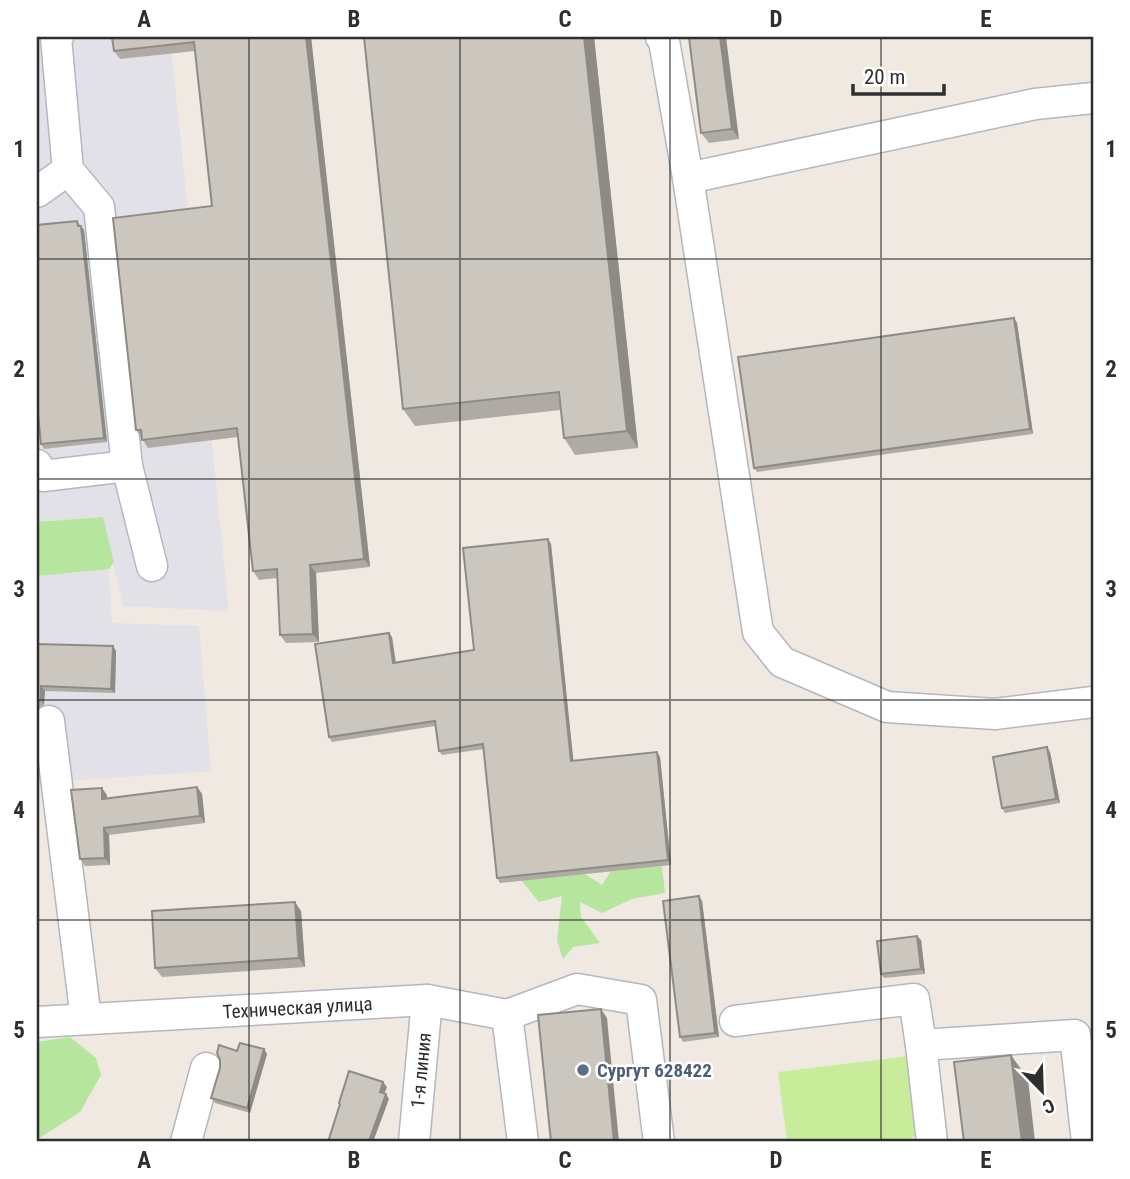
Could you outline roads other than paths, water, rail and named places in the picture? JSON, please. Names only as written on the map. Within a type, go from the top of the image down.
[{"type":"street","points":[[58,37],[68,170],[99,207],[127,466],[152,566]]},
{"type":"street","points":[[661,37],[664,41],[688,178],[758,632],[782,662],[887,707],[995,715],[1093,702]]},
{"type":"street","points":[[688,178],[1035,104],[1093,98]]},
{"type":"street","points":[[37,192],[68,170]]},
{"type":"street","points":[[37,465],[43,476],[127,466]]},
{"type":"street","points":[[49,721],[86,1019]]},
{"type":"street","points":[[523,1142],[507,1014],[577,989],[641,1000],[659,1142]]},
{"type":"street","points":[[735,1021],[914,999],[932,1142]]},
{"type":"street","name":"Техническая улица","points":[[37,1022],[427,1000],[507,1014]]},
{"type":"street","name":"1-я линия","points":[[414,1142],[427,1000]]},
{"type":"street","points":[[921,1045],[1075,1035],[1087,1142]]},
{"type":"street","points":[[186,1142],[206,1068]]},
{"type":"place","name":"Сургут 628422","points":[[583,1070]]}]
